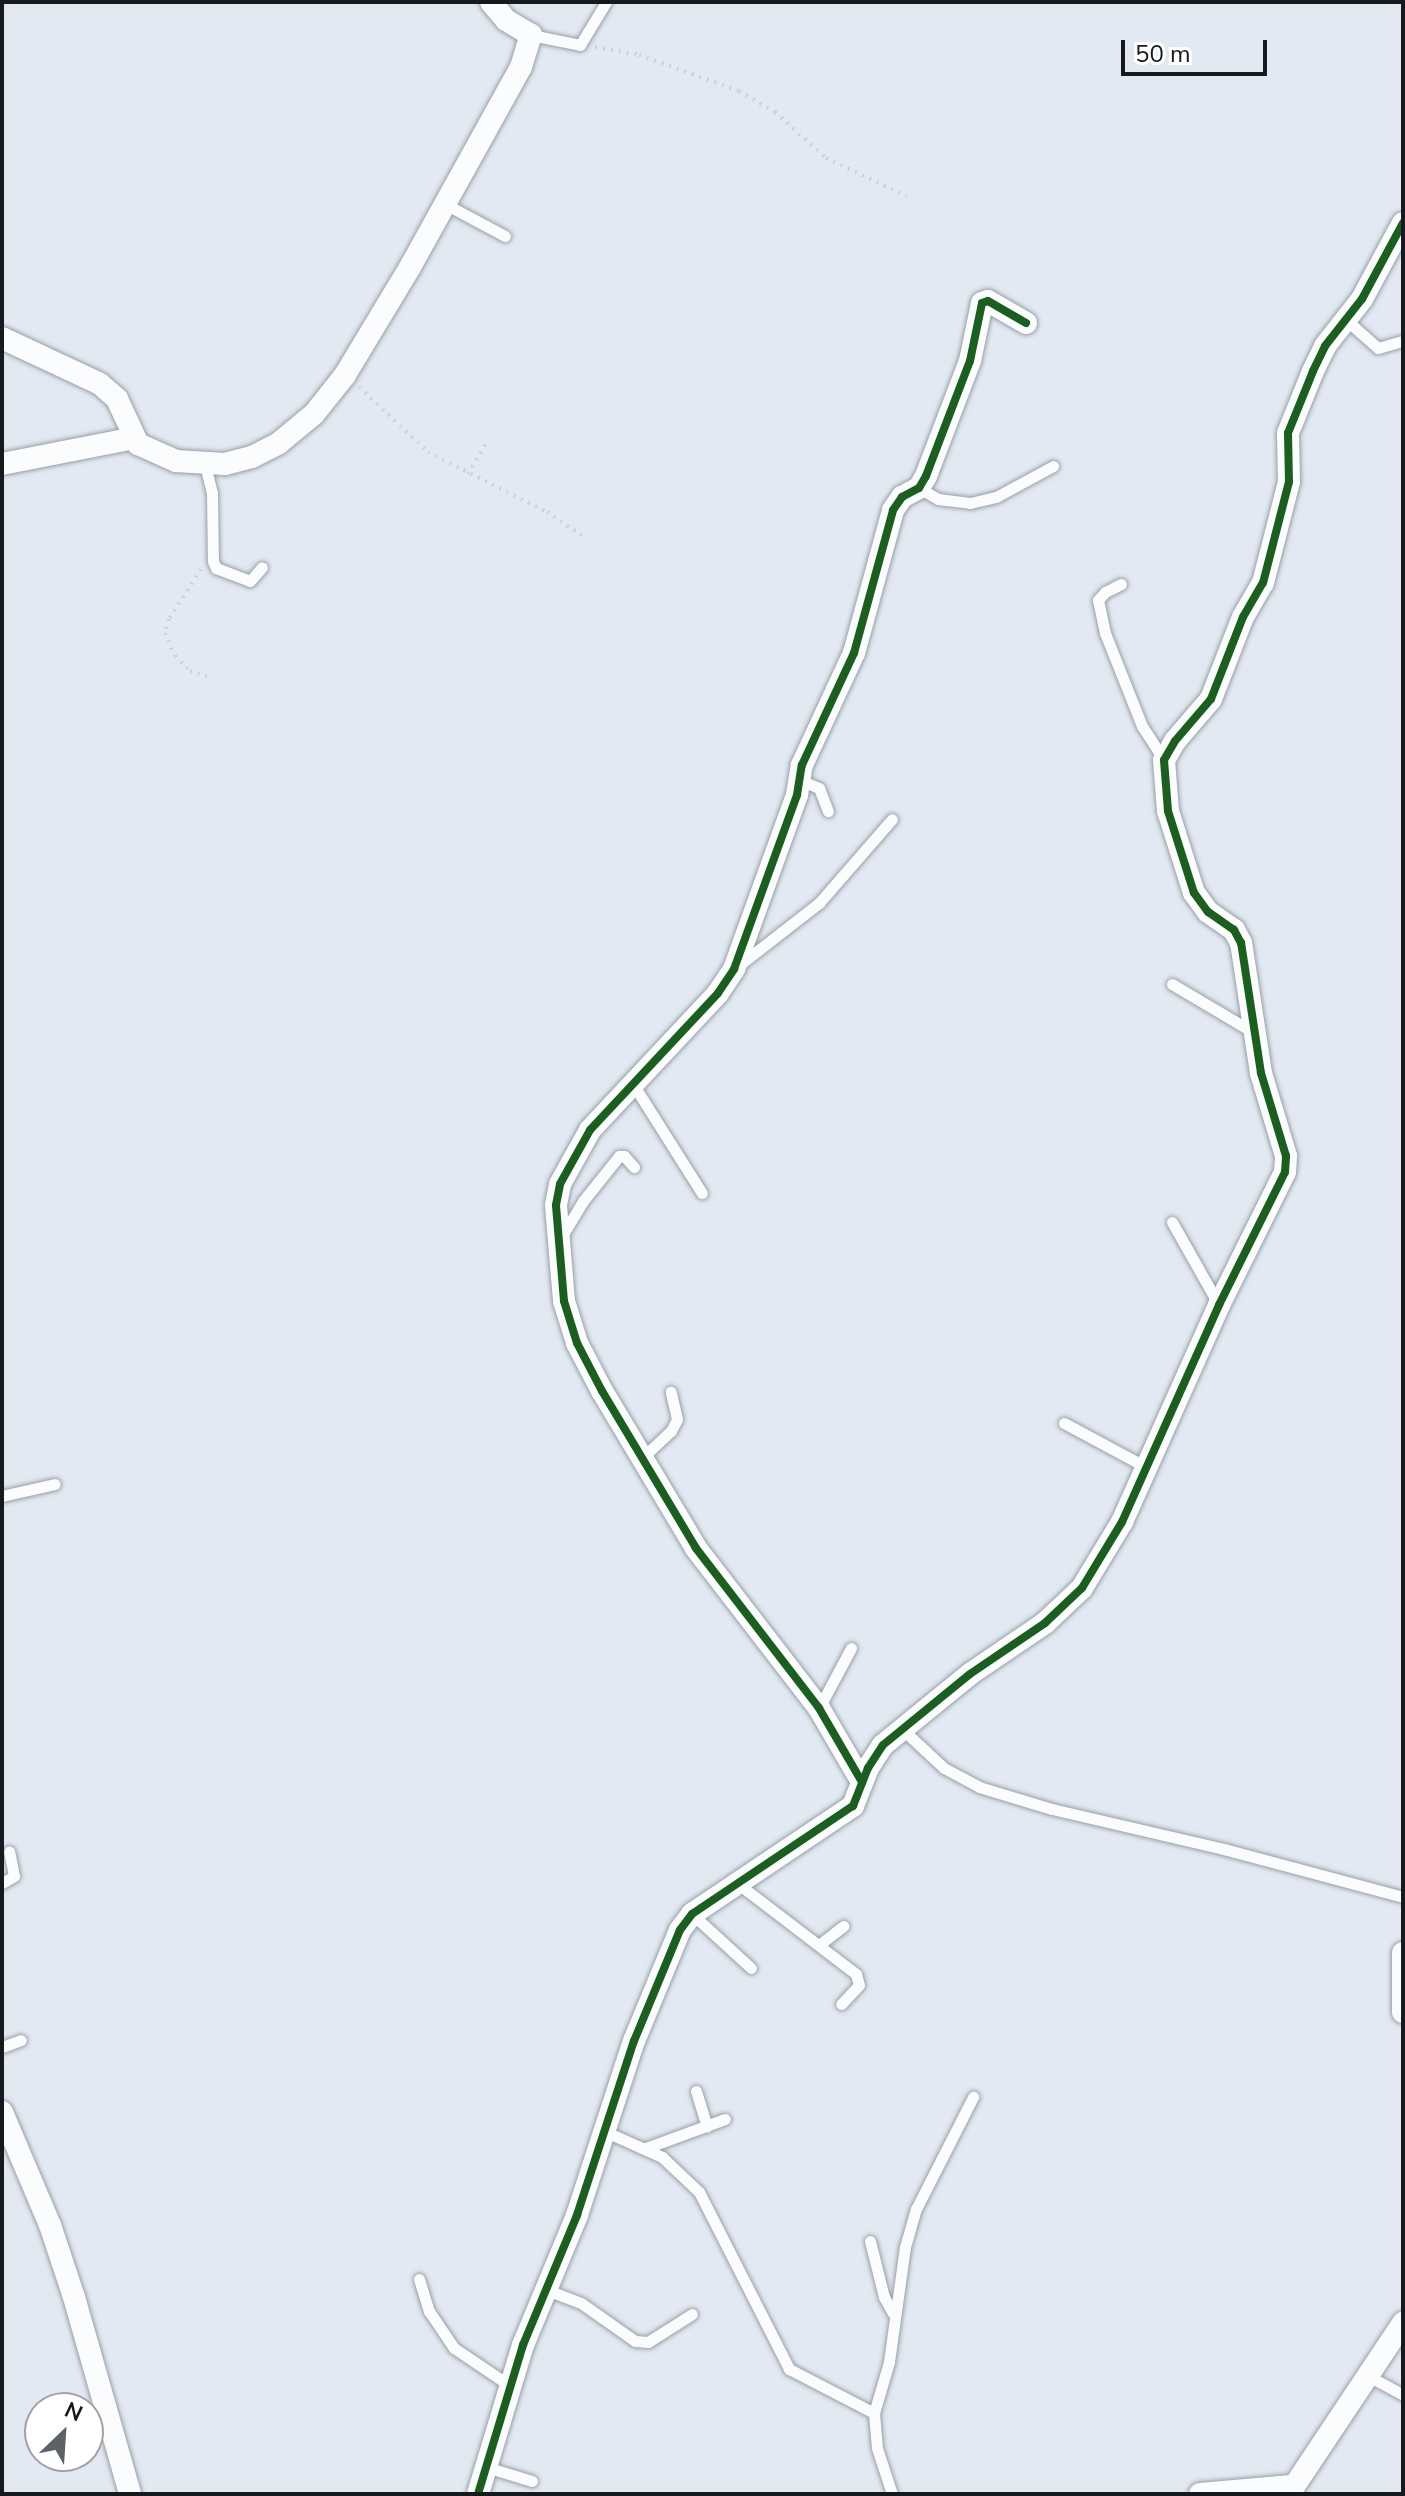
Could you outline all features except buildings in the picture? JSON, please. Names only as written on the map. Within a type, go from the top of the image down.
[{"type":"street","points":[[2,338],[108,390],[117,399],[134,438],[145,448],[176,461],[205,465],[252,457],[279,443],[314,414],[345,375],[512,88],[531,35],[506,20],[491,2]]},
{"type":"street","points":[[478,2494],[509,2385],[577,2215],[603,2131],[673,1943],[692,1914],[853,1806],[874,1757],[901,1728],[1045,1623],[1082,1588],[1109,1547],[1219,1305],[1287,1165],[1253,1032],[1241,943],[1234,930],[1208,912],[1194,893],[1168,811],[1164,760],[1175,741],[1211,699],[1243,617],[1263,583],[1289,482],[1288,433],[1325,346],[1362,299],[1403,223]]},
{"type":"street","points":[[862,1782],[819,1708],[696,1548],[577,1343],[564,1301],[556,1205],[560,1184],[585,1138],[718,993],[734,969],[809,747],[834,703],[854,653],[895,504],[919,488],[970,361],[982,303],[988,301],[1026,323]]},
{"type":"street","points":[[2,464],[134,438]]},
{"type":"street","points":[[1403,1953],[1403,2012]]},
{"type":"street","points":[[2,2112],[50,2225],[74,2297],[130,2494]]},
{"type":"street","points":[[1200,2494],[1290,2490],[1403,2323]]},
{"type":"lane","points":[[531,35],[580,45],[606,2]]},
{"type":"lane","points":[[445,204],[505,236]]},
{"type":"lane","points":[[1345,319],[1378,348],[1403,341]]},
{"type":"lane","points":[[205,465],[214,514],[216,568],[250,581],[262,567]]},
{"type":"lane","points":[[919,488],[938,499],[970,503],[996,497],[1053,466]]},
{"type":"lane","points":[[1121,584],[1105,592],[1098,600],[1105,633],[1142,726],[1164,760]]},
{"type":"lane","points":[[800,780],[819,788],[828,811]]},
{"type":"lane","points":[[734,969],[819,903],[892,819]]},
{"type":"lane","points":[[1172,984],[1253,1032]]},
{"type":"lane","points":[[633,1084],[702,1193]]},
{"type":"lane","points":[[558,1242],[583,1201],[619,1156],[624,1156],[634,1167]]},
{"type":"lane","points":[[1172,1222],[1219,1305]]},
{"type":"lane","points":[[643,1457],[671,1431],[677,1419],[671,1392]]},
{"type":"lane","points":[[1064,1423],[1146,1467]]},
{"type":"lane","points":[[2,1496],[55,1484]]},
{"type":"lane","points":[[819,1708],[851,1648]]},
{"type":"lane","points":[[901,1728],[944,1768],[979,1787],[1052,1809],[1224,1849],[1403,1897]]},
{"type":"lane","points":[[2,1883],[14,1876],[9,1851]]},
{"type":"lane","points":[[736,1883],[859,1978],[859,1985],[841,2004]]},
{"type":"lane","points":[[692,1914],[751,1968]]},
{"type":"lane","points":[[819,1945],[843,1926]]},
{"type":"lane","points":[[2,2047],[21,2040]]},
{"type":"lane","points":[[696,2091],[707,2126]]},
{"type":"lane","points":[[892,2494],[877,2448],[874,2413],[889,2362],[893,2313],[905,2247],[916,2209],[973,2097]]},
{"type":"lane","points":[[646,2148],[725,2119]]},
{"type":"lane","points":[[603,2131],[646,2148],[680,2171],[699,2192],[789,2369],[874,2413]]},
{"type":"lane","points":[[870,2241],[884,2297],[893,2313]]},
{"type":"lane","points":[[419,2279],[429,2311],[454,2348],[509,2385]]},
{"type":"lane","points":[[547,2290],[581,2303],[635,2341],[648,2342],[692,2314]]},
{"type":"lane","points":[[1368,2376],[1403,2395]]},
{"type":"lane","points":[[486,2467],[532,2481]]},
{"type":"path","points":[[580,45],[639,55],[739,91],[775,112],[826,158],[906,196]]},
{"type":"path","points":[[345,375],[428,452],[547,512],[584,537]]},
{"type":"path","points":[[468,474],[487,441]]},
{"type":"path","points":[[210,677],[190,671],[175,656],[165,633],[169,619],[213,551]]},
{"type":"cycle path","points":[[478,2494],[523,2345],[577,2215],[634,2041],[680,1930],[692,1914],[853,1806],[868,1768],[883,1745],[970,1674],[1045,1623],[1082,1588],[1122,1522],[1219,1305],[1285,1172],[1286,1156],[1261,1073],[1241,943],[1234,930],[1208,912],[1194,893],[1168,811],[1164,760],[1175,741],[1211,699],[1243,617],[1263,583],[1289,482],[1288,433],[1313,371],[1325,346],[1362,299],[1403,223]]},
{"type":"cycle path","points":[[862,1782],[819,1708],[696,1548],[602,1391],[577,1343],[564,1301],[556,1205],[560,1184],[590,1130],[718,993],[734,969],[797,795],[802,765],[854,653],[893,510],[902,497],[919,488],[926,476],[970,361],[982,303],[988,301],[1026,323]]}]
